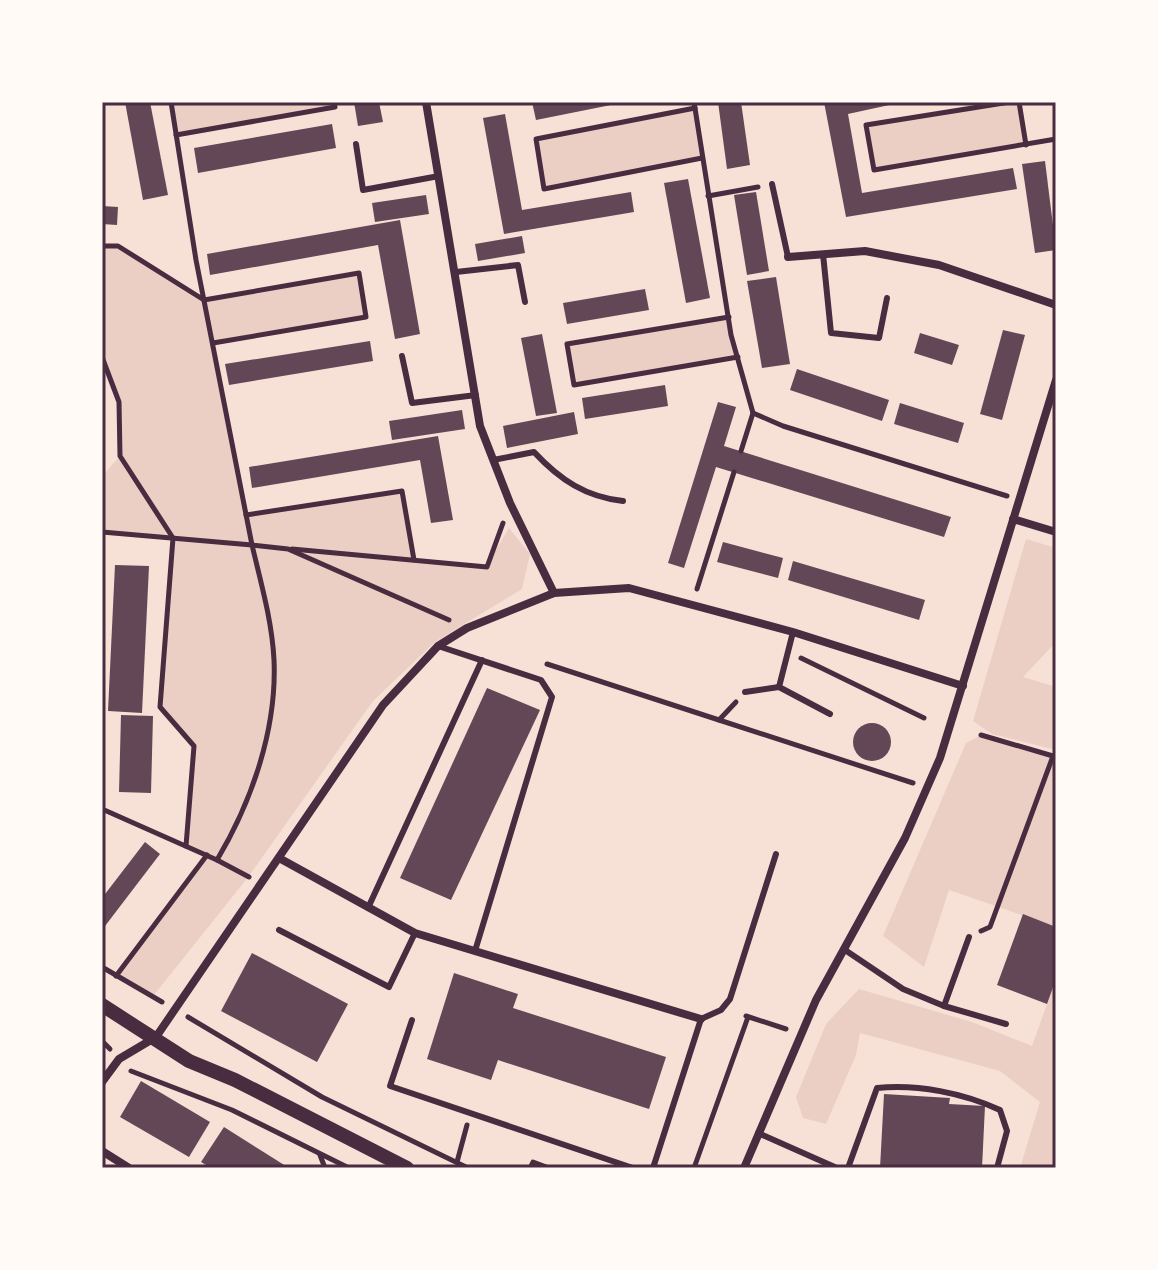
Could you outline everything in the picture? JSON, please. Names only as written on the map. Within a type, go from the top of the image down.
[{"type":"street","points":[[426,102],[480,426],[510,503],[554,593]]},
{"type":"street","points":[[788,257],[865,251],[939,265],[1056,305]]},
{"type":"street","points":[[744,1168],[801,1033],[905,838],[927,788],[963,686],[1056,380]]},
{"type":"street","points":[[1013,519],[1056,532]]},
{"type":"street","points":[[102,1082],[119,1059],[156,1037],[383,705],[438,646],[467,628],[554,593],[629,588],[793,632],[963,686]]},
{"type":"street","points":[[279,858],[415,933],[701,1019]]},
{"type":"street","points":[[102,1005],[189,1061],[235,1080],[407,1168]]},
{"type":"street","points":[[102,1151],[129,1168]]},
{"type":"lane","points":[[356,144],[363,190],[439,176]]},
{"type":"lane","points":[[772,184],[788,257]]},
{"type":"lane","points":[[823,254],[831,333],[879,338],[887,298]]},
{"type":"lane","points":[[456,272],[518,265],[525,302]]},
{"type":"lane","points":[[402,356],[412,403],[476,395]]},
{"type":"lane","points":[[493,460],[534,452],[556,474],[582,492],[623,501]]},
{"type":"lane","points":[[779,687],[793,632]]},
{"type":"lane","points":[[438,646],[541,680],[552,697],[475,951]]},
{"type":"lane","points":[[368,908],[482,660]]},
{"type":"lane","points":[[745,692],[779,687],[830,714]]},
{"type":"lane","points":[[653,1168],[701,1019],[721,1010],[730,999],[776,854]]},
{"type":"lane","points":[[279,930],[389,987],[415,933]]},
{"type":"lane","points":[[944,1006],[969,937]]},
{"type":"lane","points":[[845,950],[903,989],[944,1006],[1006,1024]]},
{"type":"lane","points":[[412,1020],[390,1086],[633,1168]]},
{"type":"lane","points":[[848,1168],[877,1088],[892,1086],[972,1098],[1000,1110],[1007,1131],[997,1168]]},
{"type":"lane","points":[[758,1133],[837,1168]]},
{"type":"path","points":[[171,102],[212,344],[269,621],[274,662],[272,702],[257,771],[230,838],[217,860]]},
{"type":"path","points":[[176,135],[335,107],[334,102]]},
{"type":"path","points":[[1010,102],[866,125],[874,170],[1056,139]]},
{"type":"path","points":[[1019,102],[1026,145]]},
{"type":"path","points":[[702,158],[544,189],[536,139],[694,105],[729,317],[753,413],[741,451]]},
{"type":"path","points":[[708,196],[772,184]]},
{"type":"path","points":[[102,246],[118,246],[204,300],[359,273],[366,317],[212,344]]},
{"type":"path","points":[[729,317],[567,344],[574,385],[738,357]]},
{"type":"path","points":[[102,357],[119,402],[120,456],[173,538],[160,707],[194,746],[186,846]]},
{"type":"path","points":[[753,413],[783,426],[1019,500]]},
{"type":"path","points":[[692,605],[734,472]]},
{"type":"path","points":[[246,515],[402,491],[414,560]]},
{"type":"path","points":[[102,532],[487,567],[510,503]]},
{"type":"path","points":[[288,549],[467,628]]},
{"type":"path","points":[[789,652],[924,718]]},
{"type":"path","points":[[543,662],[927,788]]},
{"type":"path","points":[[719,720],[745,692]]},
{"type":"path","points":[[969,937],[990,927],[1054,756],[981,735]]},
{"type":"path","points":[[102,809],[207,855],[262,884]]},
{"type":"path","points":[[116,976],[207,855]]},
{"type":"path","points":[[102,967],[322,1097],[468,1168]]},
{"type":"path","points":[[721,1010],[801,1033]]},
{"type":"path","points":[[694,1168],[748,1017]]},
{"type":"path","points":[[102,1041],[133,1073],[232,1110],[349,1168]]},
{"type":"path","points":[[457,1162],[469,1113]]},
{"type":"path","points":[[320,1154],[325,1168]]},
{"type":"path","points":[[530,1168],[533,1162],[549,1168]]},
{"type":"shaded area","points":[[171,102],[334,102],[335,107],[176,135]]},
{"type":"shaded area","points":[[1019,102],[1026,145],[874,170],[866,125]]},
{"type":"shaded area","points":[[695,108],[702,158],[544,189],[536,139]]},
{"type":"shaded area","points":[[102,246],[118,246],[204,300],[359,273],[366,317],[212,344],[246,515],[402,491],[414,560],[486,567],[509,528],[530,554],[522,589],[435,642],[373,701],[249,876],[154,995],[116,976],[206,855],[186,846],[194,746],[160,707],[173,539],[102,532],[102,476],[120,456],[119,402],[102,357]]},
{"type":"shaded area","points":[[729,317],[738,357],[574,385],[567,344]]},
{"type":"shaded area","points":[[1026,539],[1056,548],[1056,642],[1023,677],[1056,687],[1056,750],[992,734],[973,721]]},
{"type":"shaded area","points":[[981,735],[1056,757],[1056,927],[949,890],[924,967],[883,936],[966,743]]},
{"type":"shaded area","points":[[1056,979],[1056,1168],[1020,1168],[1040,1102],[1000,1071],[860,1033],[856,1055],[826,1124],[803,1118],[796,1097],[826,1024],[859,989],[972,1022],[1032,1046]]},
{"type":"building","points":[[125,102],[150,102],[168,195],[143,200]]},
{"type":"building","points":[[354,102],[379,102],[383,122],[358,126]]},
{"type":"building","points":[[532,102],[620,102],[621,103],[536,120]]},
{"type":"building","points":[[718,102],[741,102],[750,165],[727,169]]},
{"type":"building","points":[[824,102],[903,102],[848,114],[862,193],[1013,168],[1017,189],[846,217]]},
{"type":"building","points":[[505,114],[522,210],[631,192],[634,212],[504,234],[483,118]]},
{"type":"building","points":[[332,124],[336,148],[198,173],[194,148]]},
{"type":"building","points":[[1045,161],[1056,250],[1035,253],[1022,164]]},
{"type":"building","points":[[688,179],[710,298],[686,303],[664,183]]},
{"type":"building","points":[[756,192],[769,271],[747,275],[734,195]]},
{"type":"building","points":[[426,195],[429,214],[375,222],[372,203]]},
{"type":"building","points":[[102,206],[118,207],[117,225],[102,224]]},
{"type":"building","points":[[400,220],[420,334],[395,339],[378,245],[210,275],[207,254]]},
{"type":"building","points":[[522,236],[525,253],[478,261],[475,244]]},
{"type":"building","points":[[776,277],[790,364],[762,368],[747,281]]},
{"type":"building","points":[[645,289],[649,310],[567,324],[563,303]]},
{"type":"building","points":[[1003,330],[1025,335],[1002,420],[980,414]]},
{"type":"building","points":[[920,333],[959,345],[952,365],[914,353]]},
{"type":"building","points":[[542,334],[557,413],[536,416],[521,338]]},
{"type":"building","points":[[370,341],[373,361],[229,385],[225,364]]},
{"type":"building","points":[[797,369],[889,400],[882,421],[790,390]]},
{"type":"building","points":[[665,385],[668,406],[585,419],[582,398]]},
{"type":"building","points":[[718,402],[736,407],[724,446],[951,517],[944,537],[716,467],[684,568],[668,563]]},
{"type":"building","points":[[900,403],[964,423],[958,443],[894,424]]},
{"type":"building","points":[[462,410],[465,429],[392,440],[389,421]]},
{"type":"building","points":[[574,412],[578,434],[507,448],[503,426]]},
{"type":"building","points":[[438,436],[453,520],[431,523],[420,460],[252,488],[249,467]]},
{"type":"building","points":[[723,542],[783,558],[778,578],[717,562]]},
{"type":"building","points":[[793,561],[925,600],[919,620],[788,580]]},
{"type":"building","points":[[115,565],[149,566],[142,713],[108,711]]},
{"type":"building","points":[[487,688],[540,710],[451,900],[400,878]]},
{"type":"building","points":[[121,715],[153,716],[151,793],[119,792]]},
{"type":"building","points":[[872,723],[885,729],[891,742],[885,755],[872,761],[859,755],[853,742],[859,729]]},
{"type":"building","points":[[145,842],[160,854],[102,930],[102,898]]},
{"type":"building","points":[[1023,914],[1056,927],[1056,979],[1047,1004],[997,985]]},
{"type":"building","points":[[252,953],[348,1004],[317,1062],[221,1011]]},
{"type":"building","points":[[454,973],[518,994],[513,1008],[666,1057],[649,1109],[498,1060],[491,1080],[427,1059]]},
{"type":"building","points":[[141,1081],[210,1122],[189,1157],[120,1117]]},
{"type":"building","points":[[884,1094],[950,1098],[949,1104],[985,1106],[982,1168],[880,1168]]},
{"type":"building","points":[[224,1127],[289,1168],[211,1168],[201,1162]]}]
